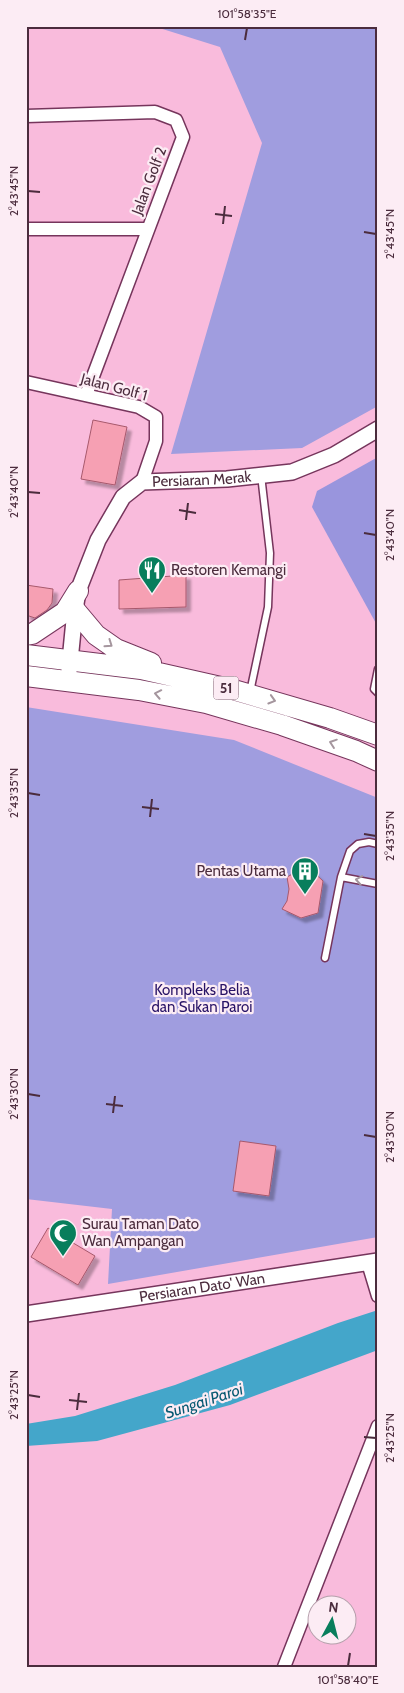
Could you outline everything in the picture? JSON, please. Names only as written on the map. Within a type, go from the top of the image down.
[{"type":"highway","points":[[26,635],[32,634],[64,612],[76,600],[96,635],[116,649],[163,667],[242,691]]},
{"type":"highway","name":"51","points":[[26,655],[141,669],[242,691],[378,734]]},
{"type":"highway","name":"51","points":[[26,676],[139,690],[206,703],[282,725],[356,751],[378,761]]},
{"type":"street","name":"Jalan Golf 2","points":[[26,116],[155,112],[176,120],[183,136],[86,394]]},
{"type":"street","points":[[26,229],[148,228]]},
{"type":"street","name":"Jalan Golf 1","points":[[26,382],[139,407],[156,417],[156,441],[142,482]]},
{"type":"street","name":"Persiaran Merak","points":[[68,681],[76,600],[98,540],[123,497],[142,482],[227,479],[292,472],[334,455],[378,429]]},
{"type":"street","points":[[373,1262],[378,1296]]},
{"type":"street","name":"Persiaran Dato' Wan","points":[[26,1314],[373,1262]]},
{"type":"street","points":[[284,1667],[377,1432]]},
{"type":"lane","points":[[242,691],[268,607],[270,553],[261,475]]},
{"type":"lane","points":[[378,669],[374,689],[378,693]]},
{"type":"lane","points":[[325,958],[340,877],[350,851],[358,844],[369,842],[378,844]]},
{"type":"lane","points":[[340,877],[378,884]]},
{"type":"green space","points":[[153,26],[378,26],[378,406],[302,448],[171,454],[262,143],[220,47]]},
{"type":"green space","name":"Kompleks Belia dan Sukan Paroi","points":[[26,707],[234,740],[378,798],[378,1237],[108,1284],[112,1209],[26,1199]]},
{"type":"shaded area","points":[[378,457],[378,627],[312,507],[317,491]]},
{"type":"water","name":"Sungai Paroi","points":[[378,1310],[378,1350],[230,1405],[97,1441],[26,1446],[26,1424],[75,1416],[175,1385],[338,1323]]},
{"type":"building","points":[[93,420],[127,427],[115,485],[81,479]]},
{"type":"building","name":"Restoren Kemangi","points":[[186,575],[186,607],[119,609],[119,580]]},
{"type":"building","points":[[26,585],[53,589],[52,603],[47,610],[35,618],[26,615]]},
{"type":"building","name":"Pentas Utama","points":[[307,866],[323,881],[318,913],[301,918],[282,909],[287,901],[289,889],[287,877]]},
{"type":"building","points":[[240,1141],[276,1146],[269,1196],[233,1191]]},
{"type":"building","name":"Surau Taman Dato Wan Ampangan","points":[[48,1228],[95,1256],[78,1285],[31,1257]]},
{"type":"place","name":"Restoren Kemangi","points":[[152,594]]},
{"type":"place","name":"Pentas Utama","points":[[305,895]]},
{"type":"place","name":"Surau Taman Dato Wan Ampangan","points":[[63,1257]]}]
